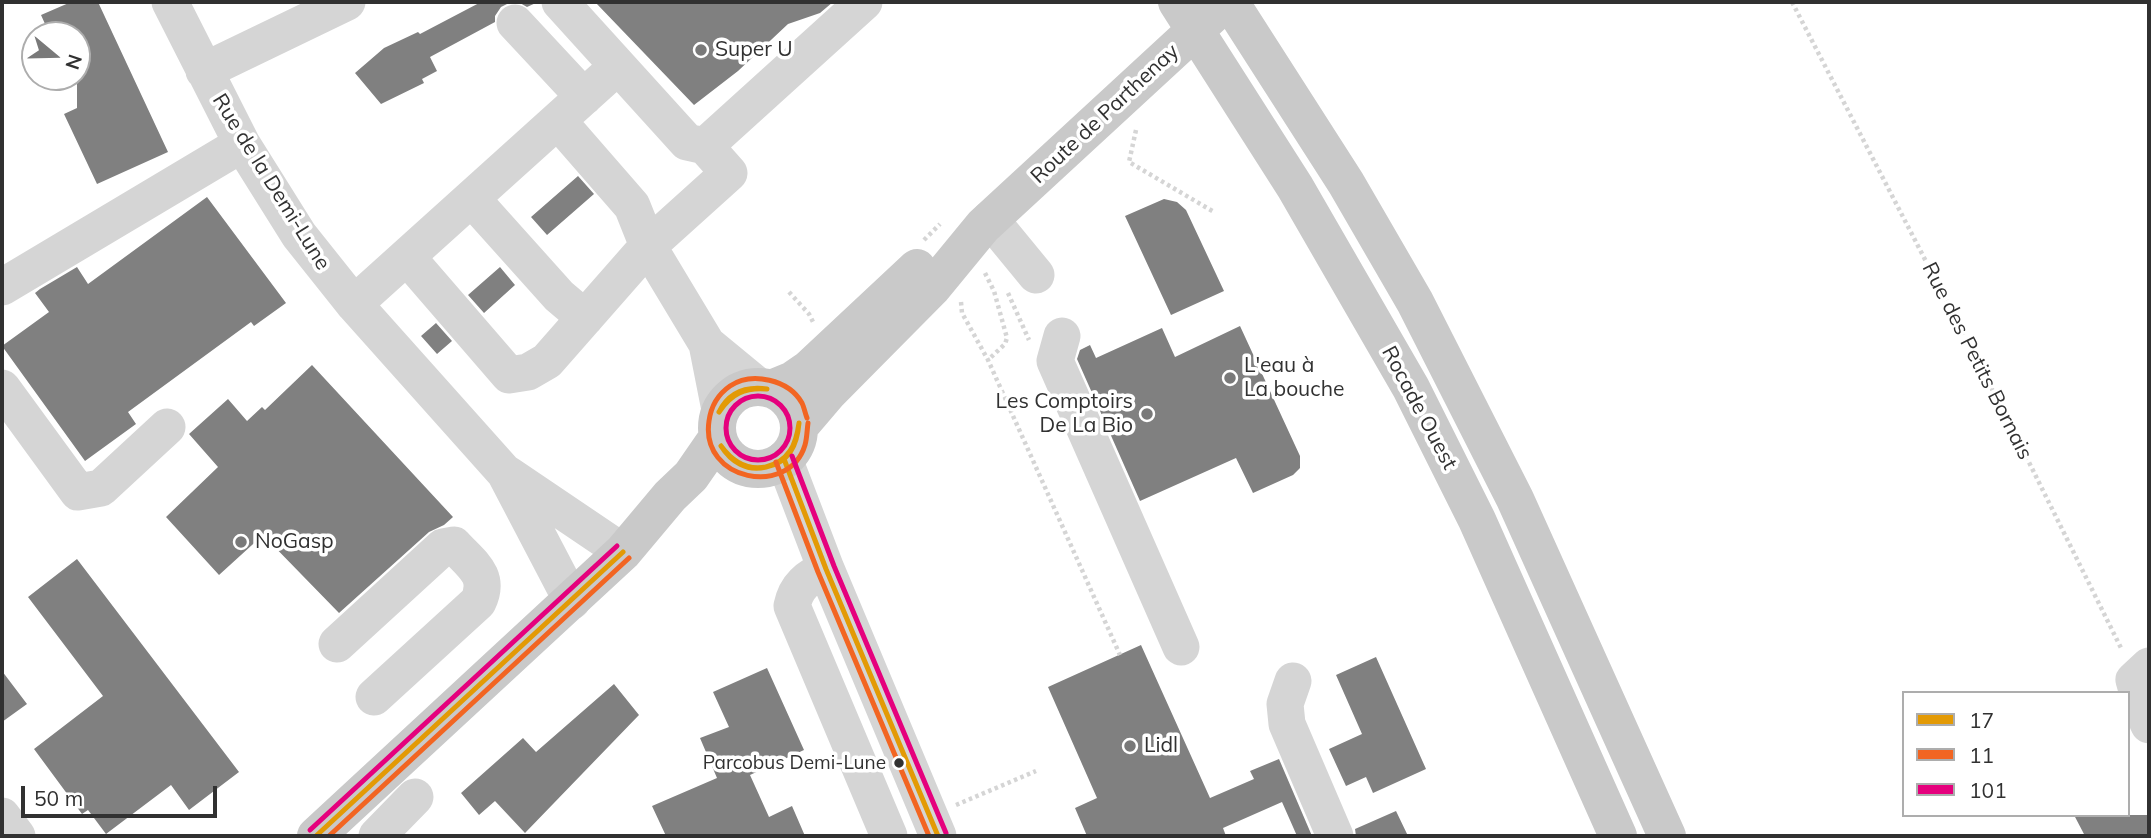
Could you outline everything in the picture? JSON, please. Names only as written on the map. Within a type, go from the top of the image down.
[{"type":"main road","name":"Route de Parthenay","points":[[792,443],[828,393],[932,288],[986,222],[1186,16],[1228,2]]},
{"type":"main road","points":[[1228,2],[1338,171],[1415,302],[1515,499],[1667,836]]},
{"type":"main road","name":"Rocade Ouest","points":[[1186,16],[1295,187],[1411,388],[1477,520],[1618,836]]},
{"type":"main road","name":"Route de Parthenay","points":[[764,388],[793,380],[809,369],[935,252],[986,222]]},
{"type":"main road","points":[[316,836],[623,552],[670,496],[691,476],[733,395],[744,388],[764,388],[783,395],[792,405],[792,443],[762,469],[746,467],[726,454],[719,424]]},
{"type":"main road","points":[[623,552],[681,517],[723,480],[746,467]]},
{"type":"street","name":"Rue de la Demi-Lune","points":[[170,2],[242,144],[299,235],[354,304],[505,473],[572,601]]},
{"type":"street","points":[[204,71],[347,2]]},
{"type":"street","points":[[407,257],[509,375],[528,372],[547,361],[648,246],[729,173],[705,146],[687,142],[560,2]]},
{"type":"street","points":[[705,146],[864,2]]},
{"type":"street","points":[[516,23],[584,97]]},
{"type":"street","points":[[354,304],[472,199],[522,136],[558,121],[618,66]]},
{"type":"street","points":[[558,121],[632,206],[648,246],[707,344],[764,388]]},
{"type":"street","points":[[2,287],[242,144]]},
{"type":"street","points":[[472,199],[559,296],[585,318]]},
{"type":"street","points":[[986,222],[1021,281]]},
{"type":"street","points":[[1060,343],[1055,361],[1181,647]]},
{"type":"street","points":[[707,344],[719,424]]},
{"type":"street","points":[[2,388],[78,492],[101,488],[167,427]]},
{"type":"street","points":[[792,443],[826,569],[938,836]]},
{"type":"street","name":"Rue de la Demi-Lune","points":[[505,473],[623,552]]},
{"type":"street","points":[[337,644],[443,547],[454,545],[482,576],[483,591],[478,602],[374,697]]},
{"type":"street","points":[[826,569],[810,576],[794,592],[792,606],[889,836]]},
{"type":"street","points":[[2142,673],[2149,725]]},
{"type":"street","points":[[1293,681],[1285,704],[1287,724],[1335,836]]},
{"type":"street","points":[[377,836],[415,797]]},
{"type":"street","points":[[2,816],[17,836]]},
{"type":"path","name":"Rue des Petits Bornais","points":[[1792,2],[2005,414],[2131,667],[2142,673]]},
{"type":"path","points":[[1143,123],[1134,132],[1129,162],[1214,212]]},
{"type":"path","points":[[988,360],[1005,344],[1007,338],[998,302],[984,271],[991,264]]},
{"type":"path","points":[[1021,281],[1030,344],[1060,343]]},
{"type":"path","points":[[789,292],[816,326]]},
{"type":"path","points":[[962,313],[988,360],[1120,655]]},
{"type":"building","points":[[71,2],[98,2],[168,152],[97,184],[64,114],[77,108],[77,91],[91,91],[91,21],[44,21],[41,15]]},
{"type":"building","points":[[481,2],[511,2],[501,7],[495,16],[495,22],[430,57],[437,71],[422,79],[424,83],[381,104],[355,73],[384,48],[418,32],[420,34]]},
{"type":"building","points":[[511,2],[538,2],[527,7]]},
{"type":"building","name":"Super U","points":[[595,2],[833,2],[820,13],[788,24],[738,71],[694,105]]},
{"type":"building","points":[[578,176],[594,194],[547,235],[531,217]]},
{"type":"building","points":[[207,197],[286,303],[254,326],[251,322],[128,412],[136,424],[85,461],[2,346],[49,312],[35,293],[40,289],[77,267],[88,284]]},
{"type":"building","points":[[1164,199],[1177,202],[1186,210],[1224,291],[1171,315],[1125,216]]},
{"type":"building","points":[[500,267],[515,285],[484,313],[468,295]]},
{"type":"building","points":[[436,323],[452,341],[437,354],[421,336]]},
{"type":"building","points":[[1240,326],[1300,456],[1300,468],[1293,475],[1253,493],[1236,458],[1140,501],[1077,359],[1080,350],[1090,345],[1096,358],[1162,328],[1175,357]]},
{"type":"building","points":[[312,365],[453,517],[429,532],[339,613],[263,535],[219,575],[166,517],[218,467],[189,434],[228,399],[247,421],[262,407],[265,410]]},
{"type":"building","points":[[77,559],[239,772],[189,810],[171,785],[106,834],[88,810],[82,814],[34,749],[103,696],[28,597]]},
{"type":"building","name":"Lidl","points":[[1141,645],[1210,798],[1254,779],[1250,771],[1279,759],[1312,836],[1297,836],[1282,802],[1223,828],[1226,836],[1087,836],[1075,808],[1097,798],[1048,687]]},
{"type":"building","points":[[1376,657],[1426,769],[1373,793],[1366,777],[1346,786],[1329,749],[1362,734],[1336,675]]},
{"type":"building","points":[[767,668],[804,750],[750,775],[769,817],[792,806],[805,836],[666,836],[652,806],[717,778],[700,738],[729,727],[713,692]]},
{"type":"building","points":[[2,671],[27,704],[2,722]]},
{"type":"building","points":[[614,684],[639,715],[525,833],[495,801],[479,815],[461,793],[523,738],[536,752]]},
{"type":"building","points":[[1396,811],[1408,836],[1356,836],[1355,829]]},
{"type":"building","points":[[2149,815],[2149,836],[2085,836],[2075,817]]},
{"type":"transit line","name":"11","points":[[807,418],[796,395],[779,384],[759,379],[739,381],[715,401],[709,421],[710,441],[718,458],[731,469],[765,477],[782,472],[796,462],[805,445],[808,423]]},
{"type":"transit line","name":"17","points":[[719,412],[739,393],[752,389],[767,389]]},
{"type":"transit line","name":"17","points":[[719,412],[738,392],[767,389]]},
{"type":"transit line","name":"101","points":[[752,396],[764,396],[781,405],[788,416],[790,428],[788,440],[781,451],[764,460],[752,460],[740,455],[731,446],[726,434],[726,422],[731,410],[740,401],[752,396]]},
{"type":"transit line","name":"17","points":[[766,467],[780,461],[790,451],[799,423]]},
{"type":"transit line","name":"17","points":[[766,467],[781,461],[790,452],[799,423]]},
{"type":"transit line","name":"17","points":[[721,446],[740,464],[752,468],[766,467]]},
{"type":"transit line","name":"17","points":[[721,446],[730,457],[746,467],[766,467]]},
{"type":"transit line","name":"101","points":[[792,456],[834,566],[946,833]]},
{"type":"transit line","name":"17","points":[[784,459],[826,569],[938,836]]},
{"type":"transit line","name":"11","points":[[776,462],[818,572],[929,836]]},
{"type":"transit line","name":"101","points":[[310,830],[617,546]]},
{"type":"transit line","name":"17","points":[[316,836],[623,552]]},
{"type":"transit line","name":"11","points":[[329,836],[629,558]]},
{"type":"place","name":"Super U","points":[[701,50]]},
{"type":"place","name":"L'eau à La bouche","points":[[1230,378]]},
{"type":"place","name":"Les Comptoirs De La Bio","points":[[1147,414]]},
{"type":"place","name":"NoGasp","points":[[241,542]]},
{"type":"place","name":"Lidl","points":[[1130,746]]},
{"type":"place","name":"Parcobus Demi-Lune","points":[[899,763]]}]
